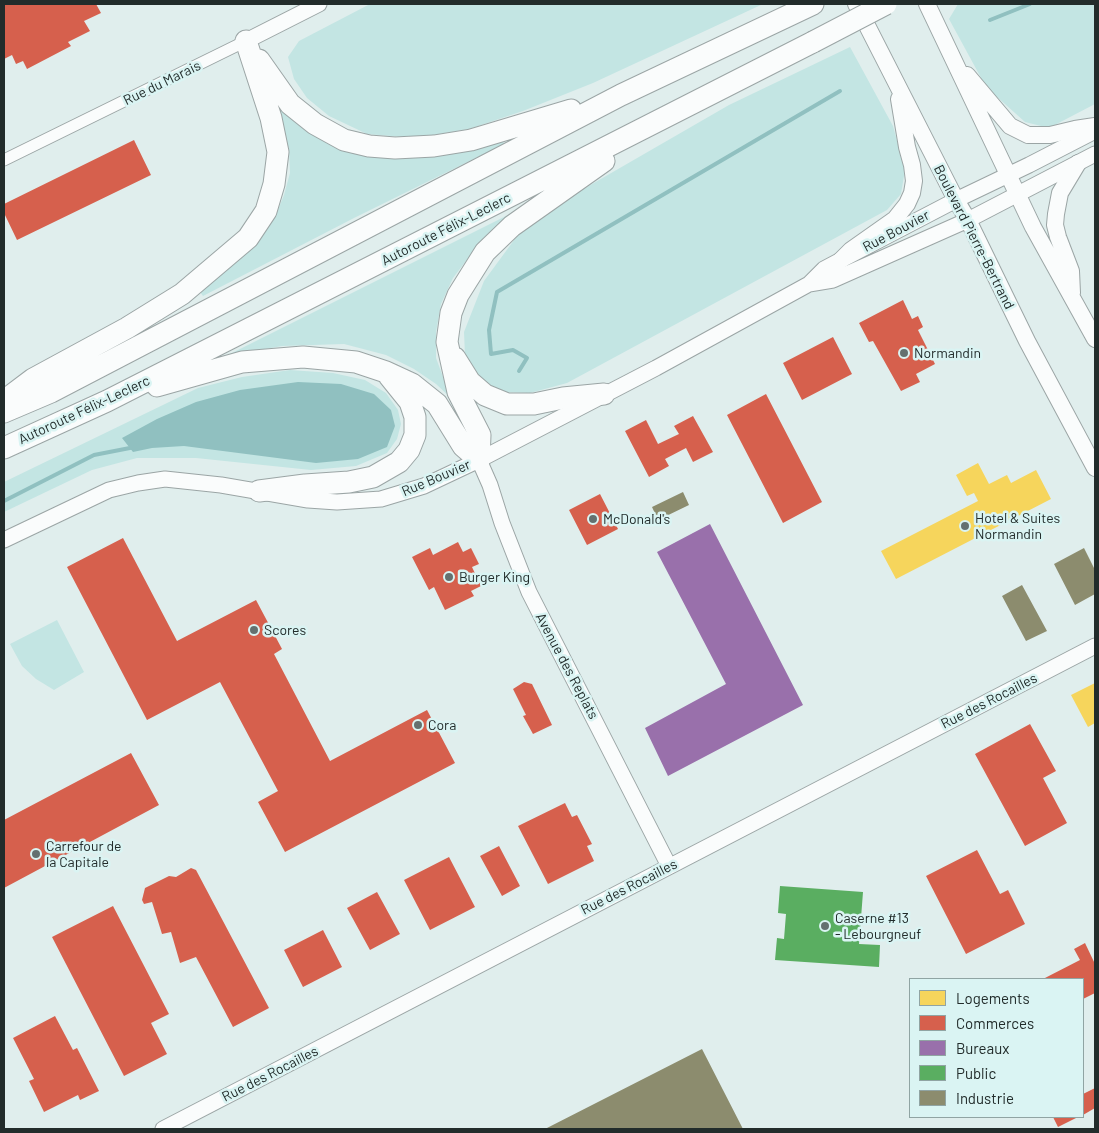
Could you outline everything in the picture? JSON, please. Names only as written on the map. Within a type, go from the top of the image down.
[{"type":"highway","name":"Autoroute Félix-Leclerc","points":[[4,448],[107,401],[886,4]]},
{"type":"highway","points":[[4,412],[51,392],[621,95],[806,8]]},
{"type":"highway","points":[[246,41],[290,104],[315,124],[344,140],[369,146],[395,148],[434,146],[471,140],[621,95]]},
{"type":"highway","points":[[4,401],[33,379],[127,328],[182,294],[248,238],[266,211],[274,184],[278,152],[271,118],[246,41]]},
{"type":"highway","points":[[479,460],[480,435],[458,392],[448,342],[452,313],[458,295],[485,252],[512,226],[587,172],[688,106]]},
{"type":"highway","points":[[448,342],[460,367],[470,382],[485,396],[497,402],[534,404],[563,398],[604,394]]},
{"type":"highway","points":[[107,401],[242,362],[302,357],[356,362],[386,372],[412,384],[437,404],[463,446],[479,460]]},
{"type":"highway","points":[[259,491],[349,482],[373,477],[399,462],[409,450],[415,435],[416,417],[410,402],[386,372]]},
{"type":"main road","name":"Boulevard Pierre-Bertrand","points":[[856,4],[968,220],[1027,341],[1095,468]]},
{"type":"main road","points":[[927,4],[1033,227],[1095,339]]},
{"type":"main road","points":[[952,57],[1010,126],[1028,135],[1050,135],[1095,126]]},
{"type":"main road","points":[[841,260],[851,250],[895,219],[907,204],[912,193],[914,181],[912,165],[907,147],[896,82]]},
{"type":"main road","points":[[1072,298],[1071,271],[1055,225],[1060,193],[1078,163]]},
{"type":"street","name":"Rue du Marais","points":[[4,160],[319,4]]},
{"type":"street","name":"Rue Bouvier","points":[[4,540],[109,490],[165,479],[193,481],[308,500],[337,502],[374,500],[424,486],[479,460],[656,368],[809,284],[824,270],[841,260],[1095,131]]},
{"type":"street","name":"Rue Bouvier","points":[[809,284],[833,280],[968,220],[1095,154]]},
{"type":"street","name":"Avenue des Replats","points":[[479,460],[529,592],[669,866]]},
{"type":"street","name":"Rue des Rocailles","points":[[163,1129],[1095,646]]},
{"type":"shaded area","points":[[370,4],[763,4],[593,83],[523,111],[469,129],[415,138],[367,134],[329,116],[307,98],[294,79],[288,57],[299,41]]},
{"type":"shaded area","points":[[958,4],[1095,4],[1095,104],[1049,128],[1025,122],[986,87],[949,19]]},
{"type":"shaded area","points":[[850,47],[893,126],[905,170],[901,194],[887,210],[567,383],[530,393],[503,392],[486,383],[471,370],[465,356],[464,332],[484,281],[528,221],[729,105]]},
{"type":"shaded area","points":[[279,102],[337,145],[502,138],[504,144],[354,218],[203,296],[200,292],[242,257],[266,230],[277,212],[284,195],[290,173],[289,150],[284,128],[273,104]]},
{"type":"shaded area","points":[[512,213],[478,245],[453,278],[441,304],[436,332],[436,358],[451,398],[436,384],[414,369],[386,355],[344,344],[282,346],[226,356]]},
{"type":"shaded area","points":[[290,370],[333,373],[365,380],[386,393],[398,410],[401,424],[397,439],[387,453],[356,466],[311,470],[196,458],[137,458],[92,470],[4,512],[4,482],[198,388],[242,377]]},
{"type":"shaded area","points":[[298,382],[341,384],[374,394],[391,410],[395,426],[387,447],[358,459],[316,463],[184,446],[152,448],[133,452],[122,438],[157,419],[196,402],[240,390]]},
{"type":"shaded area","points":[[57,620],[84,672],[54,690],[36,679],[22,666],[10,644]]},
{"type":"building: Logements","name":"Hotel & Suites Normandin","points":[[978,463],[989,484],[1007,475],[1011,483],[1036,470],[1051,499],[896,579],[881,551],[978,501],[974,493],[967,496],[956,475]]},
{"type":"building: Logements","points":[[1095,683],[1095,723],[1088,727],[1071,695]]},
{"type":"building: Commerces","points":[[4,4],[96,4],[101,13],[84,21],[90,31],[68,42],[71,46],[27,69],[23,61],[16,64],[12,55],[4,59]]},
{"type":"building: Commerces","points":[[134,140],[151,175],[17,240],[4,213],[4,204]]},
{"type":"building: Commerces","name":"Normandin","points":[[903,300],[912,319],[918,316],[923,327],[918,330],[935,364],[916,374],[920,382],[901,391],[873,341],[869,342],[859,323]]},
{"type":"building: Commerces","points":[[833,337],[852,374],[802,400],[783,363]]},
{"type":"building: Commerces","points":[[766,394],[822,502],[783,523],[727,415]]},
{"type":"building: Commerces","points":[[693,416],[713,452],[693,462],[686,448],[665,459],[669,466],[649,477],[625,431],[646,420],[658,444],[679,434],[674,426]]},
{"type":"building: Commerces","name":"McDonald's","points":[[600,494],[618,529],[587,545],[569,510]]},
{"type":"building: Commerces","points":[[123,538],[177,641],[256,600],[282,649],[274,654],[330,761],[427,710],[455,763],[285,852],[258,802],[278,791],[220,682],[147,720],[67,567]]},
{"type":"building: Commerces","name":"Burger King","points":[[458,542],[463,552],[471,548],[479,564],[472,567],[481,586],[471,591],[474,596],[445,610],[434,587],[429,590],[412,557],[430,548],[433,555]]},
{"type":"building: Commerces","points":[[524,682],[532,684],[552,725],[533,734],[523,716],[526,715],[513,689]]},
{"type":"building: Commerces","points":[[1030,724],[1056,771],[1043,778],[1067,823],[1025,846],[975,754]]},
{"type":"building: Commerces","name":"Carrefour de la Capitale","points":[[131,753],[159,805],[4,888],[4,820]]},
{"type":"building: Commerces","points":[[565,803],[572,817],[577,815],[592,844],[587,846],[594,861],[548,884],[518,826]]},
{"type":"building: Commerces","points":[[499,846],[520,886],[502,896],[480,856]]},
{"type":"building: Commerces","points":[[977,850],[1000,894],[1008,890],[1025,924],[966,954],[926,876]]},
{"type":"building: Commerces","points":[[449,857],[475,907],[430,930],[404,880]]},
{"type":"building: Commerces","points":[[191,868],[196,870],[269,1008],[233,1027],[196,957],[180,963],[171,932],[162,934],[152,902],[144,904],[142,900],[145,888],[169,876],[176,877]]},
{"type":"building: Commerces","points":[[377,892],[400,934],[370,950],[347,908]]},
{"type":"building: Commerces","points":[[113,906],[169,1014],[151,1023],[167,1054],[124,1076],[52,937]]},
{"type":"building: Commerces","points":[[323,930],[342,967],[303,987],[284,950]]},
{"type":"building: Commerces","points":[[1085,943],[1095,964],[1095,993],[1084,998],[1084,978],[1045,978],[1080,960],[1074,949]]},
{"type":"building: Commerces","points":[[55,1016],[73,1050],[77,1048],[99,1091],[80,1100],[78,1095],[44,1112],[29,1081],[34,1079],[13,1038]]},
{"type":"building: Commerces","points":[[1095,1088],[1095,1108],[1084,1114],[1084,1094]]},
{"type":"building: Commerces","points":[[1054,1118],[1076,1118],[1058,1127]]},
{"type":"building: Bureaux","points":[[710,524],[803,705],[668,776],[645,728],[726,684],[657,552]]},
{"type":"building: Public","points":[[780,886],[863,892],[859,944],[880,945],[879,967],[775,960],[777,938],[784,939],[786,914],[778,913]]},
{"type":"building: Industrie","points":[[683,492],[689,505],[658,520],[652,507]]},
{"type":"building: Industrie","points":[[1084,548],[1095,570],[1095,594],[1075,605],[1054,564]]},
{"type":"building: Industrie","points":[[1022,585],[1047,631],[1026,641],[1002,596]]},
{"type":"building: Industrie","points":[[702,1049],[743,1129],[545,1129]]},
{"type":"waterway","points":[[990,20],[1030,4]]},
{"type":"waterway","points":[[519,371],[527,358],[513,350],[491,354],[489,330],[497,292],[840,91]]},
{"type":"waterway","points":[[4,501],[94,455],[135,447]]},
{"type":"place","name":"Normandin","points":[[904,353]]},
{"type":"place","name":"McDonald's","points":[[593,519]]},
{"type":"place","name":"Hotel & Suites Normandin","points":[[965,526]]},
{"type":"place","name":"Burger King","points":[[449,577]]},
{"type":"place","name":"Scores","points":[[254,630]]},
{"type":"place","name":"Cora","points":[[418,725]]},
{"type":"place","name":"Carrefour de la Capitale","points":[[36,854]]},
{"type":"place","name":"Caserne #13 - Lebourgneuf","points":[[825,926]]}]
